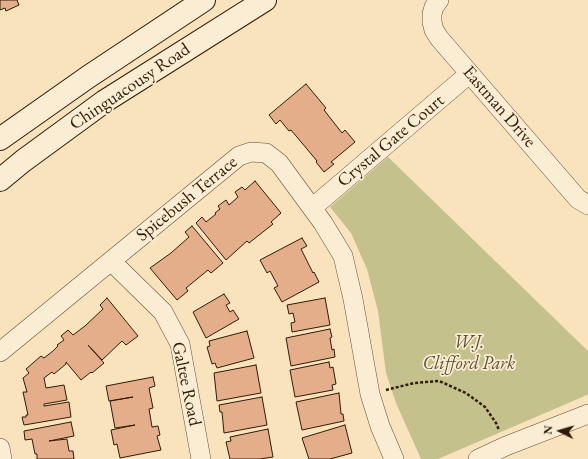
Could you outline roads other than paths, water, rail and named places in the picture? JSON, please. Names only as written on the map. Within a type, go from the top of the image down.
[{"type":"main road","name":"Chinguacousy Road","points":[[0,140],[88,77],[204,0]]},
{"type":"main road","name":"Chinguacousy Road","points":[[0,180],[105,101],[265,0]]},
{"type":"street","name":"Eastman Drive","points":[[439,0],[434,7],[432,14],[434,30],[439,38],[578,199],[588,206]]},
{"type":"street","name":"Crystal Gate Court","points":[[312,208],[469,74]]},
{"type":"street","name":"Spicebush Terrace","points":[[0,352],[239,156],[251,152],[266,153],[279,163],[324,224],[343,256],[353,299],[370,394],[380,426],[394,459]]},
{"type":"street","name":"Galtee Road","points":[[111,261],[163,312],[180,344],[201,459]]},
{"type":"street","points":[[478,459],[506,446],[588,414]]},
{"type":"street","points":[[0,448],[2,459]]},
{"type":"park label","name":"W.J. Clifford Park","points":[[469,353]]}]
